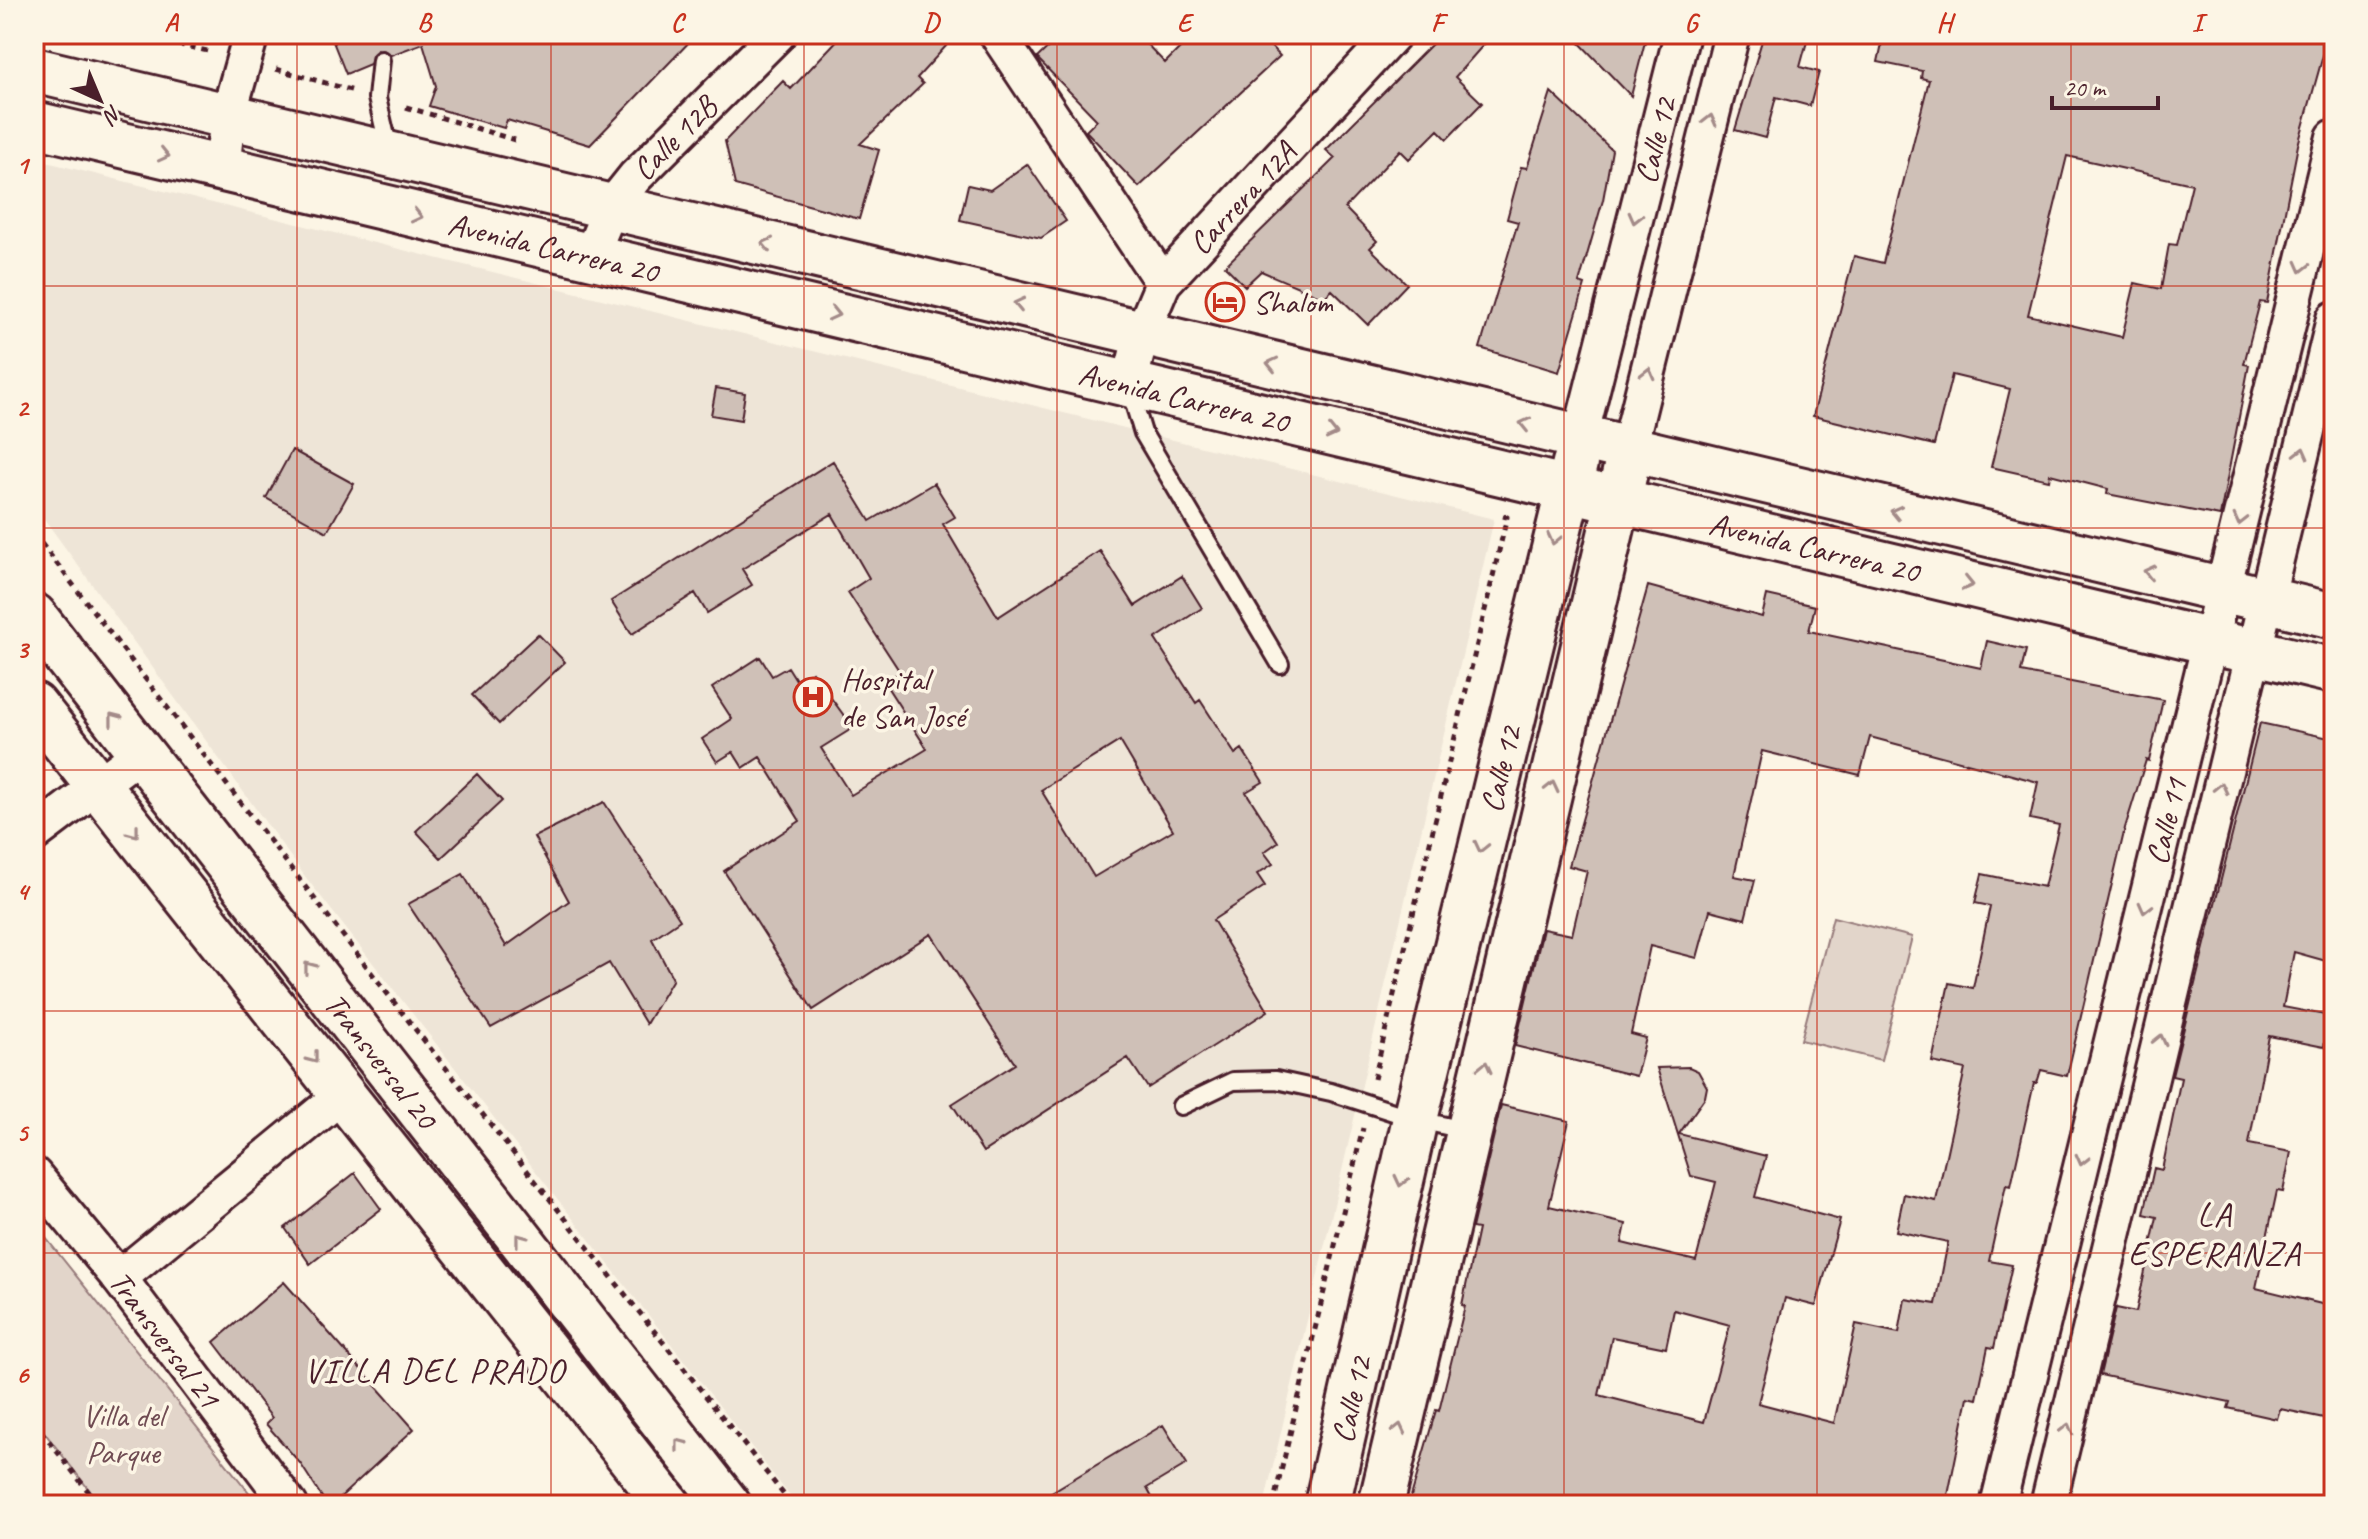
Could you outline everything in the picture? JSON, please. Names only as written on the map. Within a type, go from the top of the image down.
[{"type":"main road","name":"Avenida Carrera 20","points":[[34,70],[2334,616]]},
{"type":"main road","name":"Avenida Carrera 20","points":[[34,124],[2334,671]]},
{"type":"main road","name":"Calle 12","points":[[1327,1505],[1415,1119],[1559,517],[1570,489],[1580,437]]},
{"type":"main road","name":"Calle 12","points":[[1381,1505],[1620,501],[1629,448]]},
{"type":"main road","name":"Transversal 20","points":[[34,616],[728,1505]]},
{"type":"main road","name":"Transversal 20","points":[[34,705],[668,1505]]},
{"type":"street","points":[[222,169],[228,116],[251,34]]},
{"type":"street","name":"Calle 12B","points":[[590,257],[611,207],[635,177],[778,34]]},
{"type":"street","points":[[997,34],[1163,283]]},
{"type":"street","name":"Carrera 12A","points":[[1129,385],[1142,333],[1163,283],[1394,34]]},
{"type":"street","name":"Calle 12","points":[[1580,437],[1682,34]]},
{"type":"street","name":"Calle 12","points":[[1629,448],[1732,34]]},
{"type":"street","name":"Calle 11","points":[[1998,1505],[2334,137]]},
{"type":"street","name":"Calle 11","points":[[2048,1505],[2334,319]]},
{"type":"street","points":[[34,834],[141,753]]},
{"type":"street","points":[[2101,1085],[2147,1096]]},
{"type":"street","points":[[119,1278],[342,1095]]},
{"type":"street","name":"Transversal 21","points":[[34,1175],[119,1278],[290,1505]]},
{"type":"lane","points":[[381,60],[377,98],[390,155]]},
{"type":"lane","points":[[1129,385],[1143,433],[1280,664]]},
{"type":"lane","points":[[1181,1106],[1233,1081],[1276,1080],[1470,1131]]},
{"type":"path","points":[[1273,1505],[1507,517]]},
{"type":"path","points":[[34,534],[400,1010],[792,1505]]},
{"type":"path","points":[[34,1422],[99,1505]]},
{"type":"shaded area","name":"Hospital de San José","points":[[34,159],[1494,519],[1264,1505],[797,1505],[304,875],[34,505]]},
{"type":"green space","points":[[1833,917],[1912,937],[1881,1060],[1801,1040]]},
{"type":"green space","name":"Villa del Parque","points":[[34,1223],[259,1505],[101,1505],[34,1419]]},
{"type":"building","points":[[330,34],[697,34],[590,145],[507,120],[504,128],[429,106],[436,86],[423,43],[391,55],[377,50],[370,64],[346,74]]},
{"type":"building","points":[[843,34],[957,34],[917,78],[923,84],[860,144],[879,150],[859,219],[735,185],[725,141],[783,81],[791,89]]},
{"type":"building","points":[[1062,34],[1137,34],[1165,63],[1194,34],[1259,34],[1280,56],[1139,187],[1086,131],[1097,120],[1037,58]]},
{"type":"building","points":[[1442,34],[1493,34],[1455,77],[1482,103],[1447,139],[1438,130],[1409,159],[1400,150],[1345,208],[1377,241],[1370,248],[1407,284],[1368,325],[1332,290],[1324,298],[1261,271],[1245,286],[1225,266],[1335,158],[1326,150]]},
{"type":"building","points":[[1571,34],[1647,34],[1631,96]]},
{"type":"building","points":[[1764,34],[1809,34],[1800,67],[1819,72],[1810,106],[1776,97],[1765,138],[1735,130]]},
{"type":"building","points":[[1884,34],[2329,34],[2298,145],[2267,303],[2260,302],[2244,364],[2249,365],[2220,516],[2107,494],[2108,489],[2050,474],[2049,480],[1991,467],[2010,389],[1952,375],[1934,445],[1813,416],[1854,256],[1883,263],[1929,80],[1921,78],[1922,71],[1878,62]],"holes":[[[2067,156],[2192,184],[2177,245],[2169,244],[2161,289],[2135,283],[2122,337],[2028,315]]]},
{"type":"building","points":[[1551,92],[1612,150],[1603,200],[1579,283],[1585,285],[1559,372],[1480,348],[1518,222],[1507,219],[1521,167],[1527,168]]},
{"type":"building","points":[[1027,164],[1066,221],[1041,238],[960,220],[968,185],[990,190]]},
{"type":"building","points":[[716,388],[745,393],[741,420],[711,415]]},
{"type":"building","points":[[292,450],[354,484],[327,532],[266,498]]},
{"type":"building","points":[[833,461],[870,521],[934,483],[955,517],[943,524],[998,617],[1100,551],[1135,606],[1182,576],[1202,608],[1155,639],[1196,703],[1200,700],[1235,754],[1242,749],[1263,782],[1246,792],[1278,842],[1264,852],[1273,864],[1257,874],[1265,886],[1213,920],[1268,1011],[1148,1088],[1128,1058],[983,1152],[952,1104],[1015,1064],[931,934],[813,1010],[724,871],[800,821],[760,757],[743,768],[733,752],[717,762],[702,739],[732,719],[712,688],[760,657],[772,676],[788,667],[798,683],[812,672],[853,728],[821,748],[851,795],[927,749],[884,682],[900,672],[848,592],[869,578],[832,514],[742,569],[752,585],[707,613],[695,593],[632,634],[611,601]],"holes":[[[1120,741],[1173,830],[1094,877],[1041,790]]]},
{"type":"building","points":[[1648,586],[1762,617],[1767,595],[1815,606],[1809,631],[1981,668],[1987,641],[2026,650],[2021,672],[2163,700],[2149,761],[2146,760],[2125,828],[2067,1076],[2041,1070],[2037,1083],[2034,1083],[2011,1186],[2006,1185],[1989,1261],[2012,1265],[1994,1348],[1988,1347],[1977,1399],[1968,1397],[1946,1505],[1428,1505],[1410,1500],[1436,1410],[1439,1411],[1465,1306],[1462,1305],[1478,1229],[1472,1228],[1501,1105],[1569,1121],[1549,1206],[1626,1224],[1622,1243],[1696,1261],[1716,1182],[1691,1176],[1657,1068],[1689,1067],[1698,1071],[1707,1087],[1705,1097],[1679,1134],[1766,1156],[1755,1197],[1840,1220],[1816,1306],[1785,1298],[1758,1403],[1834,1423],[1856,1324],[1899,1333],[1905,1299],[1936,1304],[1948,1242],[1896,1231],[1904,1194],[1936,1201],[1965,1069],[1932,1062],[1949,983],[1973,988],[1990,906],[1975,903],[1982,874],[2044,887],[2059,825],[2030,819],[2038,782],[1870,737],[1860,775],[1762,751],[1734,876],[1755,880],[1745,919],[1710,910],[1697,958],[1650,946],[1631,1034],[1646,1038],[1636,1076],[1515,1046],[1543,929],[1572,935],[1587,871],[1569,866]],"holes":[[[1674,1310],[1730,1325],[1704,1422],[1599,1395],[1612,1337],[1666,1348]]]},
{"type":"building","points":[[538,634],[565,662],[499,724],[472,695]]},
{"type":"building","points":[[2260,723],[2334,739],[2334,931],[2326,961],[2294,952],[2283,1007],[2330,1016],[2324,1047],[2269,1036],[2249,1144],[2291,1152],[2283,1192],[2277,1191],[2256,1288],[2334,1307],[2334,1417],[2325,1415],[2324,1418],[2280,1409],[2277,1419],[2228,1408],[2230,1402],[2100,1375],[2116,1308],[2136,1312],[2157,1217],[2144,1214],[2154,1168],[2162,1170],[2181,1078],[2172,1076]]},
{"type":"building","points":[[477,774],[502,801],[441,858],[416,831]]},
{"type":"building","points":[[604,802],[680,920],[652,939],[673,979],[646,1024],[609,963],[491,1028],[408,904],[463,874],[506,946],[569,901],[534,837]]},
{"type":"building","points":[[355,1173],[381,1209],[310,1264],[285,1228]]},
{"type":"building","points":[[284,1282],[414,1429],[332,1505],[327,1505],[300,1463],[266,1424],[272,1418],[214,1342]]},
{"type":"building","points":[[1163,1425],[1187,1464],[1147,1488],[1156,1505],[1030,1505]]},
{"type":"place","name":"Shalom","points":[[1225,302]]},
{"type":"place","name":"Hospital de San José","points":[[813,697]]},
{"type":"district","name":"LA ESPERANZA","points":[[2215,1234]]},
{"type":"district","name":"VILLA DEL PRADO","points":[[435,1370]]}]
